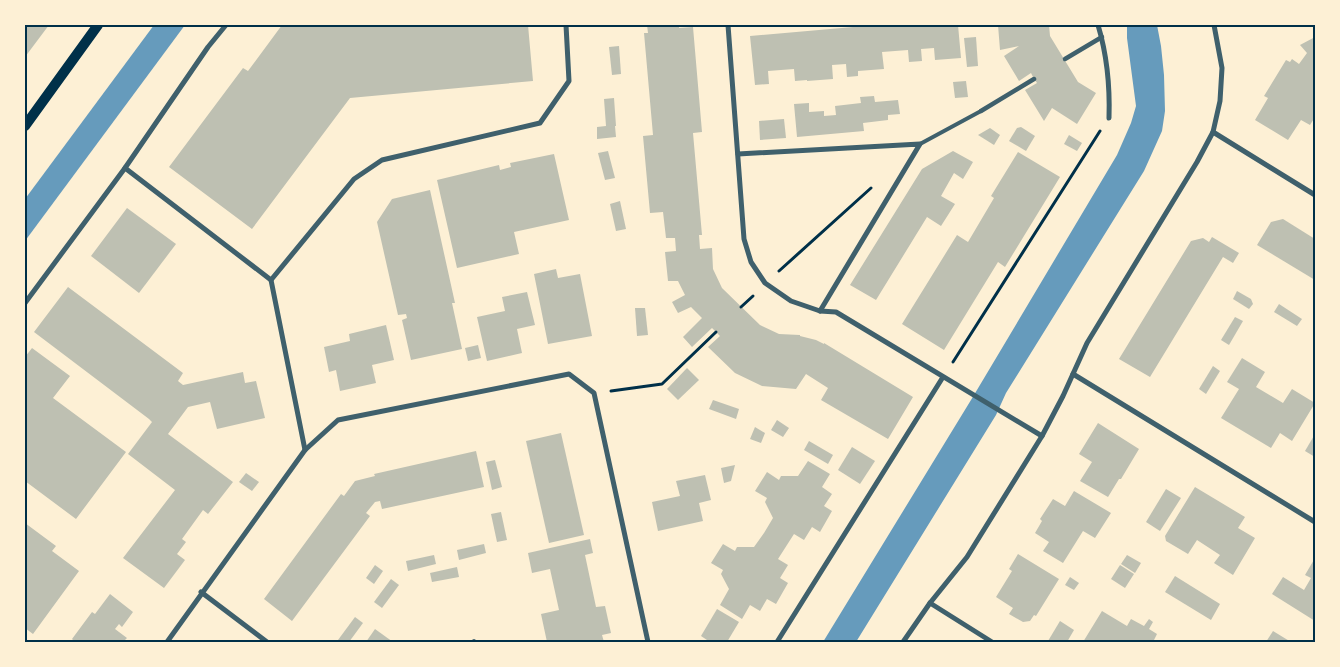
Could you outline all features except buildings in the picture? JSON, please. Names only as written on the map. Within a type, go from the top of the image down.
[{"type":"main road","points":[[25,126],[98,25]]},
{"type":"street","points":[[25,303],[125,168],[226,25]]},
{"type":"street","points":[[271,280],[354,179],[382,160],[540,123],[570,81],[566,25]]},
{"type":"street","points":[[728,25],[744,239],[751,262],[765,283],[791,301],[820,311],[836,312],[1042,436]]},
{"type":"street","points":[[1098,25],[1102,37],[1110,96],[1108,118]]},
{"type":"street","points":[[903,642],[930,603],[967,557],[1042,436],[1087,343],[1197,162],[1213,132],[1220,101],[1222,68],[1214,25]]},
{"type":"street","points":[[1064,60],[1102,37]]},
{"type":"street","points":[[981,111],[1034,79]]},
{"type":"street","points":[[1213,132],[1315,195]]},
{"type":"street","points":[[738,154],[920,144]]},
{"type":"street","points":[[820,311],[920,144]]},
{"type":"street","points":[[125,168],[271,280],[305,450]]},
{"type":"street","points":[[166,642],[305,450],[338,420],[569,374],[594,393],[648,642]]},
{"type":"street","points":[[1073,374],[1315,522]]},
{"type":"street","points":[[777,642],[943,377]]},
{"type":"street","points":[[201,592],[267,642]]},
{"type":"street","points":[[930,603],[992,642]]},
{"type":"lane","points":[[920,144],[981,111]]},
{"type":"path","points":[[943,377],[1108,118]]},
{"type":"path","points":[[765,283],[876,184]]},
{"type":"path","points":[[594,393],[662,384],[716,332]]},
{"type":"water","points":[[154,25],[185,25],[25,241],[25,199]]},
{"type":"water","points":[[1127,25],[1157,25],[1161,46],[1165,111],[1162,131],[1144,171],[1006,393],[996,415],[856,642],[823,642],[971,400],[1117,155],[1136,106]]}]
